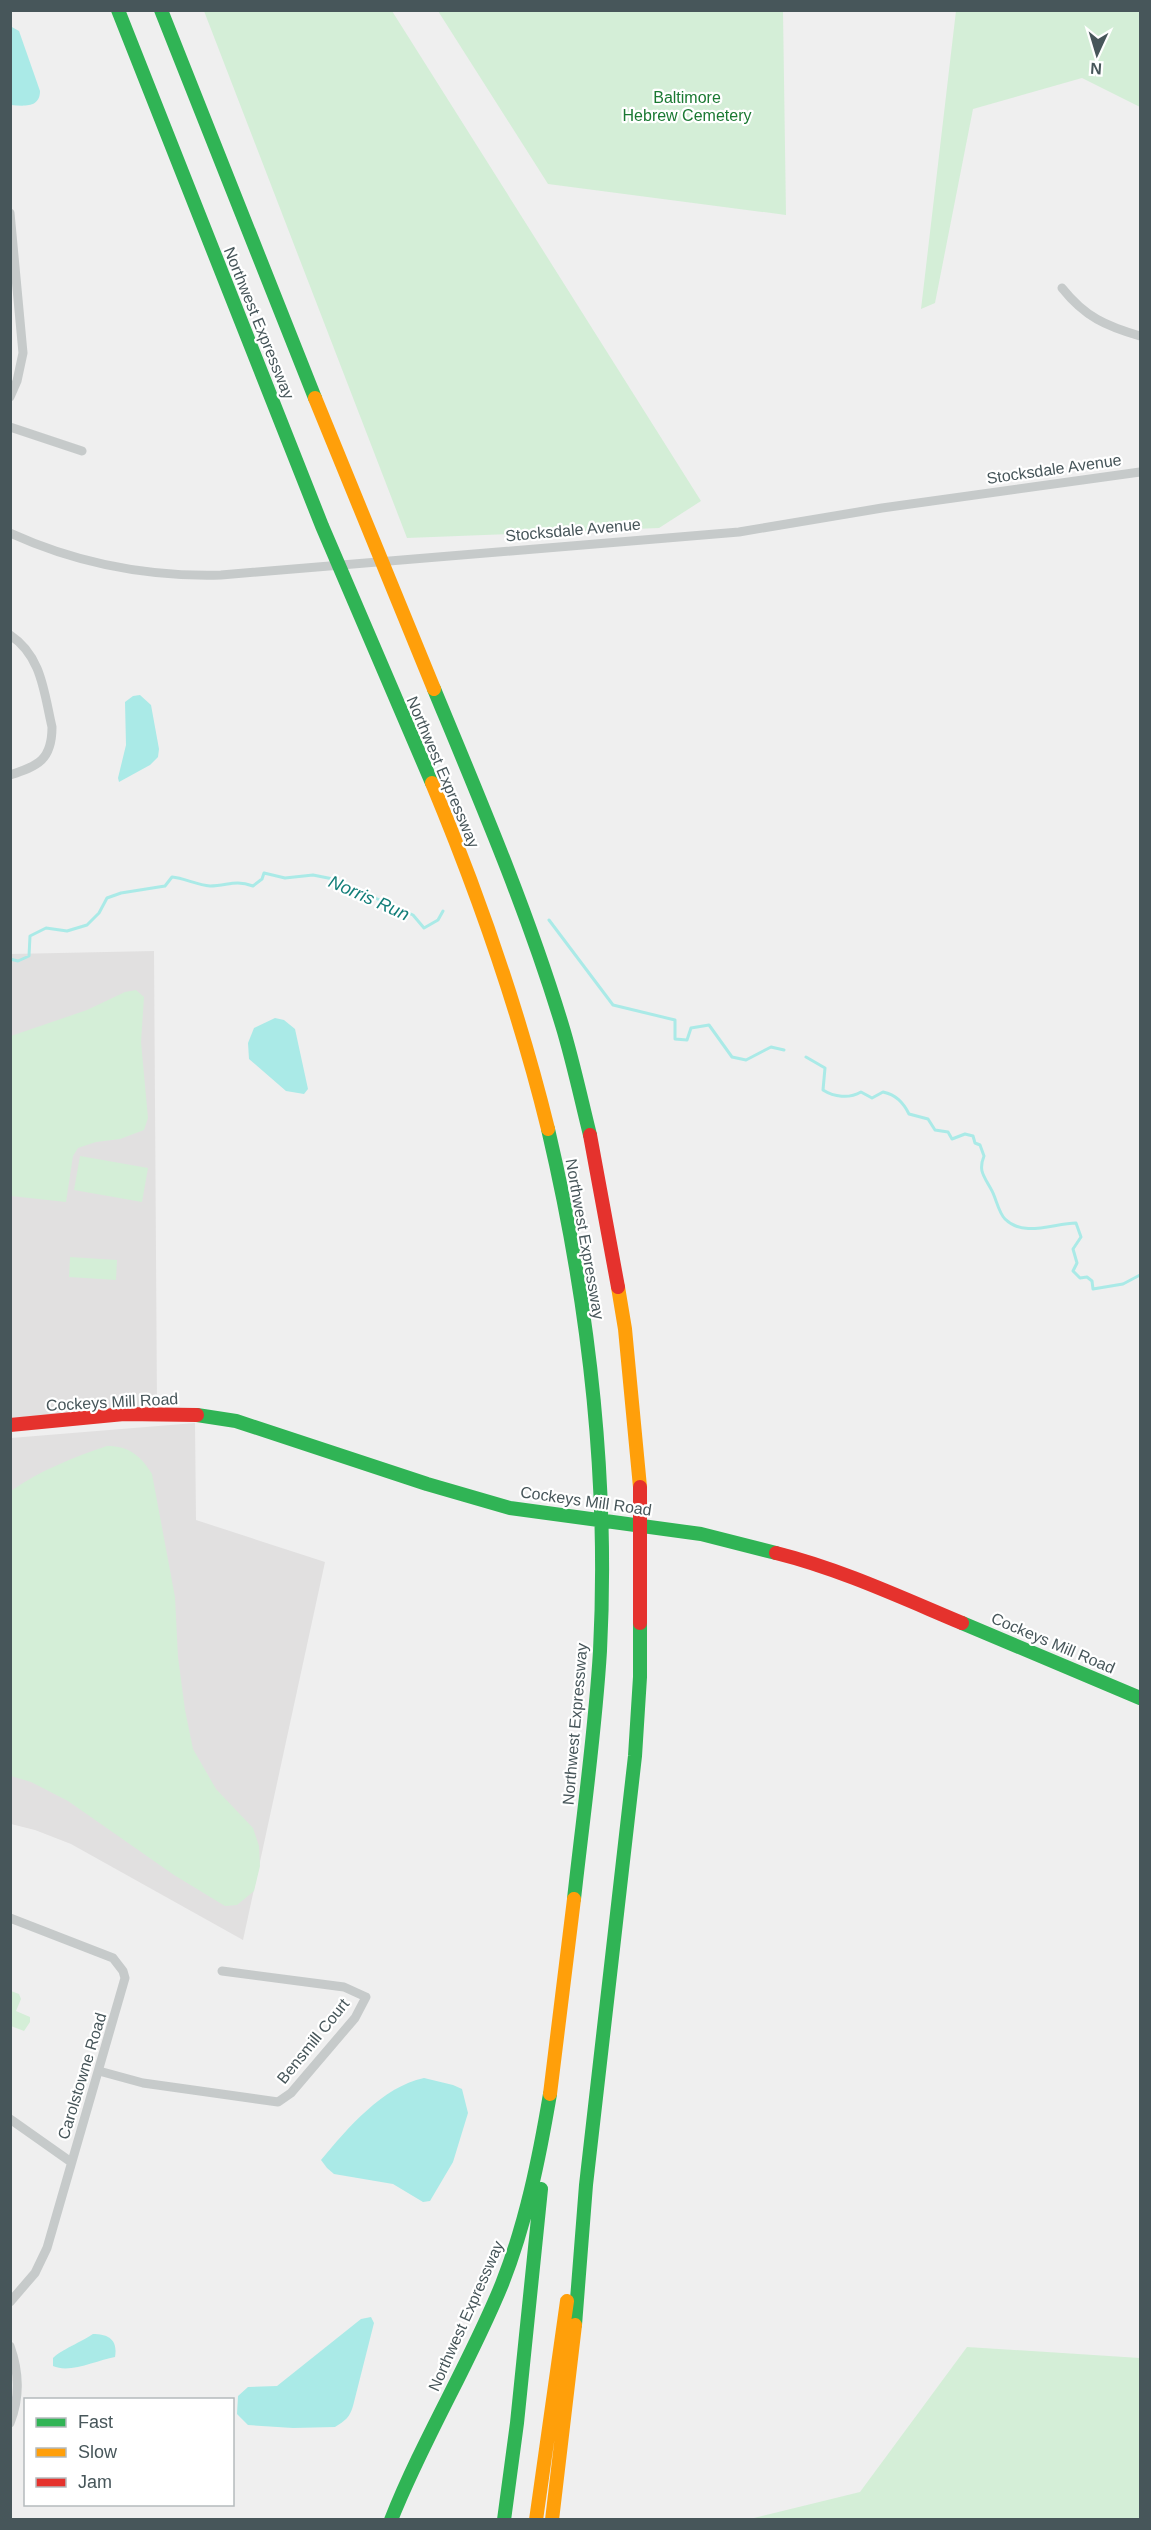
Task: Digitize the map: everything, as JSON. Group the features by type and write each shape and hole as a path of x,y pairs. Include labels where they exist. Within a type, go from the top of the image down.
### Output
{"main road":[{"name":"Northwest Expressway","path":"118,10 318,516 427,771 496,951 544,1112 579,1286 598,1442 601,1615 591,1756 555,2072 528,2208 515,2250 476,2340 422,2449 391,2520"},
{"name":"Northwest Expressway","path":"161,10 353,493 503,854 534,939 559,1016 594,1153 626,1329 640,1490 642,1562 640,1677 635,1756 586,2185 579,2293 552,2520"},
{"name":"Cockeys Mill Road","path":"10,1425 176,1414 227,1419 427,1484 510,1508 701,1534 809,1561 851,1576 1140,1698"},
{"path":"504,2520 517,2423 555,2072"},
{"path":"536,2520 568,2292 586,2185"}],"street":[{"path":"10,213 23,352 17,381 10,397"},
{"path":"1062,288 1077,306 1094,319 1140,336"},
{"path":"10,427 82,451"},
{"name":"Stocksdale Avenue","path":"10,532 64,555 141,572 221,575 739,532 882,508 1140,472"},
{"path":"10,635 19,640 34,659 52,727 52,739 45,757 30,769 10,775"},
{"name":"Carolstowne Road","path":"10,1918 113,1958 123,1971 124,1986 43,2260 10,2302"},
{"name":"Bensmill Court","path":"99,2071 143,2083 278,2102 291,2093 348,2026 366,1997 344,1987 222,1971"},
{"path":"10,2119 71,2162"},
{"path":"10,2287 19,2293"},
{"path":"10,2346 21,2404 10,2423"}],"shaded area":[{"path":"154,951 157,1406 11,1418 11,954"},
{"path":"195,1423 196,1520 325,1562 243,1940 71,1844 35,1830 11,1824 11,1438"}],"green space":[{"path":"204,11 392,11 701,501 659,528 407,538"},
{"name":"Baltimore Hebrew Cemetery","path":"438,11 783,11 786,215 548,184"},
{"path":"956,11 1140,11 1140,107 1082,78 973,109 935,303 921,309"},
{"path":"136,990 144,997 141,1042 148,1118 144,1130 120,1139 96,1142 78,1148 73,1156 66,1202 11,1196 11,1036 87,1010 125,992"},
{"path":"80,1156 148,1168 142,1202 74,1190"},
{"path":"70,1257 117,1260 116,1280 69,1277"},
{"path":"107,1446 115,1446 134,1453 152,1474 175,1597 178,1657 193,1749 216,1789 253,1828 259,1846 260,1866 254,1891 237,1905 225,1906 174,1875 68,1801 31,1782 11,1776 11,1491 57,1465"},
{"path":"11,1991 19,1994 21,1999 16,2011 30,2017 30,2022 24,2031 11,2026"},
{"path":"967,2347 1140,2358 1140,2519 750,2519 860,2492"}],"water":[{"path":"10,26 19,31 40,91 37,100 30,105 11,105"},
{"path":"140,695 151,705 159,749 158,757 150,765 119,782 126,745 125,702 133,696"},
{"path":"275,1018 284,1020 295,1029 308,1089 304,1094 286,1091 249,1059 248,1043 254,1028"},
{"path":"424,2078 462,2089 468,2113 453,2162 430,2201 423,2202 393,2184 334,2174 327,2168 321,2160 354,2122 394,2090"},
{"path":"371,2317 374,2323 353,2406 349,2416 342,2423 335,2427 293,2428 248,2425 237,2414 238,2396 248,2387 277,2386 361,2319"},
{"path":"93,2334 104,2335 114,2342 115,2357 75,2367 53,2366 53,2358 56,2355"}],"waterway":[{"name":"Norris Run","path":"10,959 18,961 29,956 30,936 46,928 67,931 87,925 99,913 107,898 121,893 165,886 172,877 210,886 236,883 253,886 262,879 264,873 285,878 313,875 333,879 413,915 424,928 438,920 443,911"},
{"path":"549,920 613,1005 675,1020 675,1039 687,1040 691,1028 709,1025 732,1057 746,1060 771,1047 784,1050"},
{"path":"806,1057 825,1068 823,1090 827,1092 837,1096 861,1092 872,1098 883,1092 888,1093 899,1100 909,1114 928,1119 935,1130 948,1132 952,1139 965,1134 973,1136 984,1156 983,1173 1005,1219 1013,1225 1030,1229 1076,1223 1081,1237 1073,1249 1077,1263 1073,1271 1080,1278 1087,1277 1092,1281 1093,1289 1123,1284 1140,1275"}],"traffic: fast":[{"path":"118,10 322,526 432,783"},
{"path":"161,10 315,398"},
{"path":"434,689 534,940 566,1039 590,1135"},
{"path":"548,1129 562,1193 584,1323 598,1454 601,1520 602,1586 598,1682 574,1899"},
{"path":"197,1415 236,1421 427,1484 510,1508 701,1534 776,1553"},
{"path":"575,2325 586,2185 635,1756 640,1677 640,1623"},
{"path":"962,1623 1140,1698"},
{"path":"391,2520 417,2460 489,2314 511,2261 531,2190 550,2094"},
{"path":"504,2520 517,2423 541,2189"}],"traffic: slow":[{"path":"315,398 434,689"},
{"path":"432,783 497,954 548,1129"},
{"path":"618,1287 625,1329 640,1487"},
{"path":"550,2094 574,1899"},
{"path":"536,2520 567,2301"},
{"path":"552,2520 575,2325"}],"traffic: jam":[{"path":"590,1135 618,1287"},
{"path":"10,1425 124,1414 197,1415"},
{"path":"640,1487 640,1623"},
{"path":"776,1553 847,1575 962,1623"}]}
